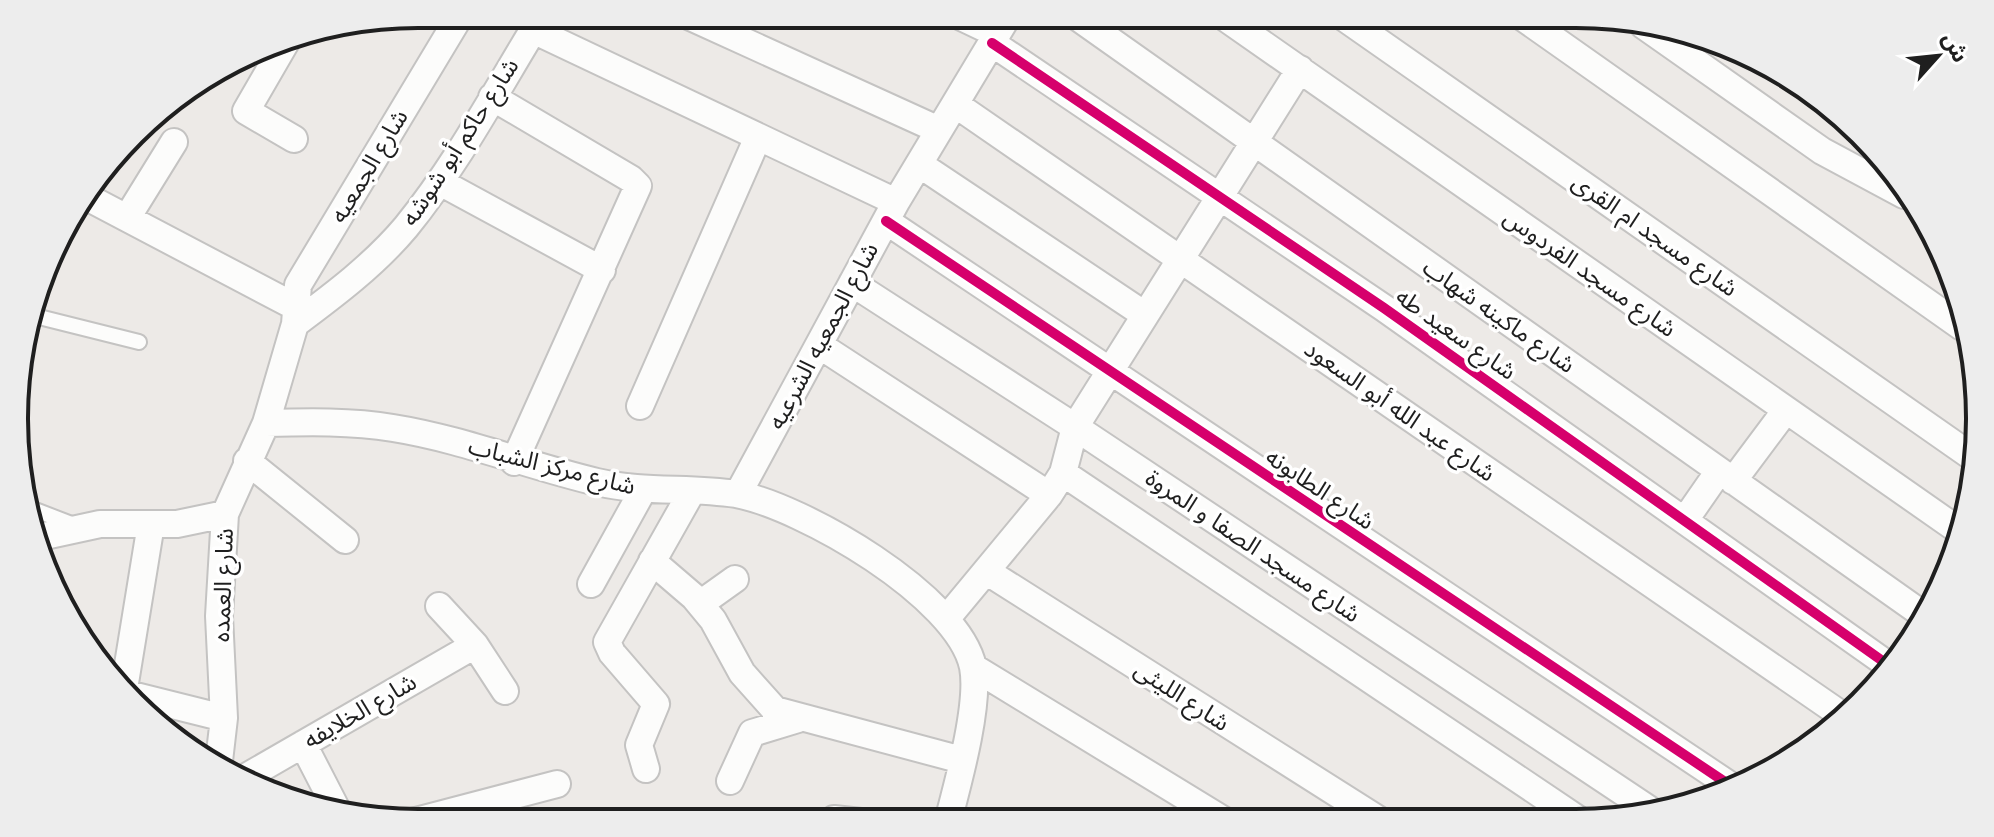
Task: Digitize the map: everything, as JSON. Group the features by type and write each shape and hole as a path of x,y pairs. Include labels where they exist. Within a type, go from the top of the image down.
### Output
{"street":[{"name":"شارع الجمعيه","path":"294,315 298,285 453,28"},
{"name":"شارع حاكم أبو شوشه","path":"294,315 372,263 405,228 440,182 534,28"},
{"name":"شارع الطابونه","path":"549,28 758,137 891,212 1109,373 1722,780"},
{"path":"715,28 939,130"},
{"name":"شارع ماكينه شهاب","path":"1093,28 1916,610"},
{"name":"شارع مسجد الفردوس","path":"1240,28 1951,525"},
{"name":"شارع مسجد ام القرى","path":"1359,28 1964,451"},
{"path":"1538,28 1954,321"},
{"name":"شارع الجمعيه الشرعيه","path":"738,494 891,212 999,30"},
{"name":"شارع سعيد طه","path":"999,30 1220,197 1882,660"},
{"path":"1661,38 1822,151 1889,187"},
{"path":"279,54 246,111 294,139"},
{"path":"956,809 971,718 973,667 947,618 1056,484 1075,427 1300,69"},
{"path":"492,97 638,186 514,462"},
{"name":"شارع عبد الله أبو السعود","path":"955,104 1835,710"},
{"path":"640,406 758,137"},
{"path":"127,218 174,142"},
{"path":"919,164 1145,315"},
{"path":"440,182 602,270"},
{"path":"95,201 294,315"},
{"name":"شارع مسجد الصفا و المروة","path":"852,283 1075,427 1640,803"},
{"name":"شارع العمده","path":"220,755 224,718 219,616 225,514 266,423 294,315"},
{"path":"819,345 1056,484 1562,809"},
{"path":"1685,520 1786,410"},
{"name":"شارع مركز الشباب","path":"266,423 329,422 392,428 454,441 514,462 643,490 738,494 798,515 852,544 902,579 947,618"},
{"path":"247,461 345,540"},
{"path":"591,584 643,490"},
{"path":"646,769 639,745 656,704 612,653 607,642 691,493"},
{"path":"46,536 100,524 177,524 225,514"},
{"path":"126,677 151,524"},
{"path":"652,561 700,604 729,646 742,673 775,710 798,719 962,760"},
{"name":"شارع الليثى","path":"986,571 1362,809"},
{"path":"700,604 735,579"},
{"path":"439,606 475,645 505,691"},
{"name":"شارع الخلايفه","path":"254,772 475,645"},
{"path":"973,667 1205,809"},
{"path":"146,698 224,718"},
{"path":"730,781 752,733 798,719"},
{"path":"303,744 331,799"},
{"path":"462,809 557,784"}],"lane":[{"path":"41,317 139,342"},
{"path":"39,512 79,528"}],"cycle path":[{"path":"992,43 1384,308 1882,660"},
{"path":"886,221 1722,780"}]}
